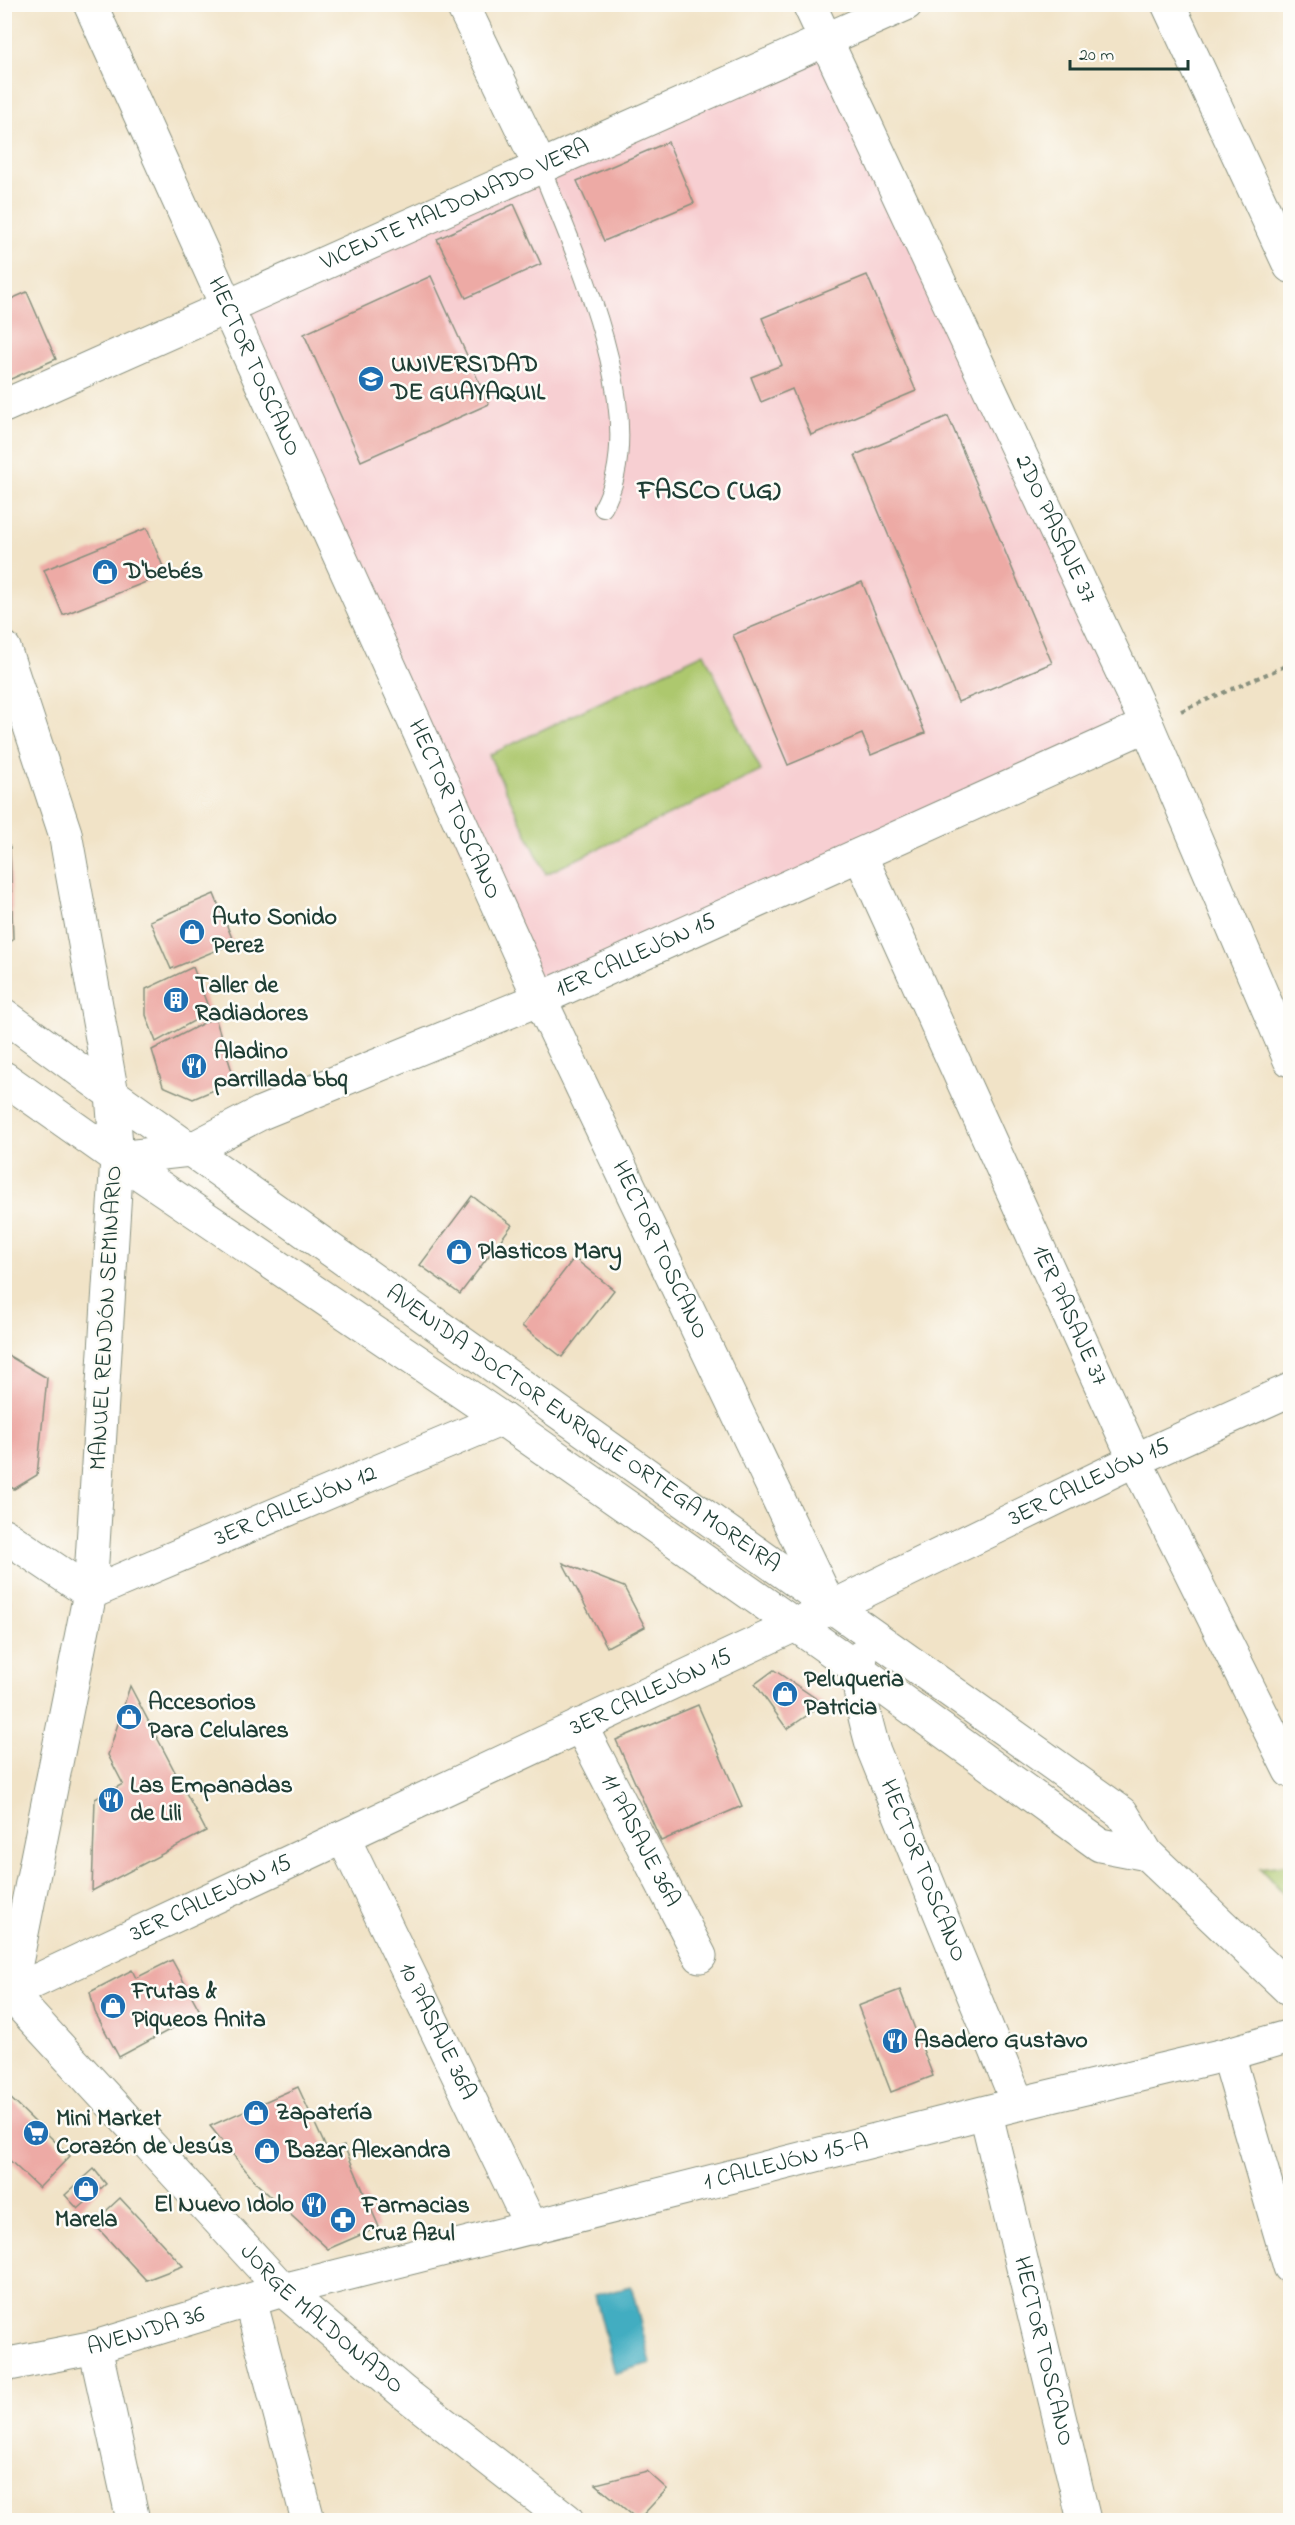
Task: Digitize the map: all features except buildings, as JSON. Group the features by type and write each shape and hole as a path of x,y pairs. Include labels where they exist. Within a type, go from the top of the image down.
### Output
{"street":[{"name":"HECTOR TOSCANO","path":"90,4 540,999 830,1607"},
{"path":"462,4 541,168"},
{"name":"2DO PASAJE 37","path":"809,4 1147,725 1290,1060"},
{"name":"VICENTE MALDONADO VERA","path":"4,406 906,4"},
{"path":"1168,4 1290,266"},
{"name":"MANUEL RENDÓN SEMINARIO","path":"4,648 65,833 112,1094 117,1158 90,1593 7,1990"},
{"name":"1ER CALLEJÓN 15","path":"117,1158 190,1150 261,1113 540,999 1147,725"},
{"name":"1ER PASAJE 37","path":"860,855 1135,1460 1290,1771"},
{"name":"AVENIDA DOCTOR ENRIQUE ORTEGA MOREIRA","path":"4,1015 830,1607 1122,1813 1147,1854 1290,1989"},
{"name":"AVENIDA DOCTOR ENRIQUE ORTEGA MOREIRA","path":"4,1078 117,1158 502,1419 795,1624 1100,1845 1147,1854"},
{"name":"3ER CALLEJÓN 15","path":"7,1990 343,1837 795,1624 1135,1460 1290,1390"},
{"name":"3ER CALLEJÓN 12","path":"90,1593 502,1419"},
{"path":"4,1535 90,1593"},
{"name":"HECTOR TOSCANO","path":"866,1632 858,1669 865,1719 874,1751 1018,2104"},
{"name":"11 PASAJE 36A","path":"580,1725 700,1956"},
{"name":"10 PASAJE 36A","path":"343,1837 532,2228"},
{"name":"JORGE MALDONADO","path":"7,1990 283,2290 403,2392 567,2520"},
{"name":"1 CALLEJÓN 15-A","path":"283,2290 986,2114 1018,2104 1228,2054 1290,2036"},
{"path":"1228,2054 1290,2267"},
{"name":"HECTOR TOSCANO","path":"986,2114 1084,2520"},
{"name":"AVENIDA 36","path":"4,2365 95,2347 283,2290"},
{"path":"250,2300 308,2520"},
{"path":"95,2347 133,2520"}],"lane":[{"path":"541,168 571,244 606,348 617,391 620,449 612,491 603,508"}],"path":[{"path":"1147,725 1290,664"}],"shaded area":[{"path":"825,43 1135,730 524,995 225,311"}],"green space":[{"path":"704,653 761,771 546,874 489,755"},
{"path":"1290,1864 1290,1901 1260,1868"}],"water":[{"path":"631,2286 651,2363 615,2373 595,2295"}],"place":[{"name":"UNIVERSIDAD DE GUAYAQUIL","path":"371,379"},
{"name":"D'bebés","path":"105,572"},
{"name":"Auto Sonido Perez","path":"192,932"},
{"name":"Taller de Radiadores","path":"176,1000"},
{"name":"Aladino parrillada bbq","path":"194,1066"},
{"name":"Plasticos Mary","path":"459,1252"},
{"name":"Peluqueria Patricia","path":"785,1694"},
{"name":"Accesorios Para Celulares","path":"129,1717"},
{"name":"Las Empanadas de Lili","path":"111,1800"},
{"name":"Frutas & Piqueos Anita","path":"113,2006"},
{"name":"Asadero Gustavo","path":"895,2041"},
{"name":"Zapatería","path":"256,2113"},
{"name":"Mini Market Corazón de Jesús","path":"36,2133"},
{"name":"Bazar Alexandra","path":"267,2151"},
{"name":"Marela","path":"86,2189"},
{"name":"El Nuevo Idolo","path":"314,2205"},
{"name":"Farmacias Cruz Azul","path":"343,2220"}],"district":[{"name":"FASCO (UG)","path":"709,491"}]}
